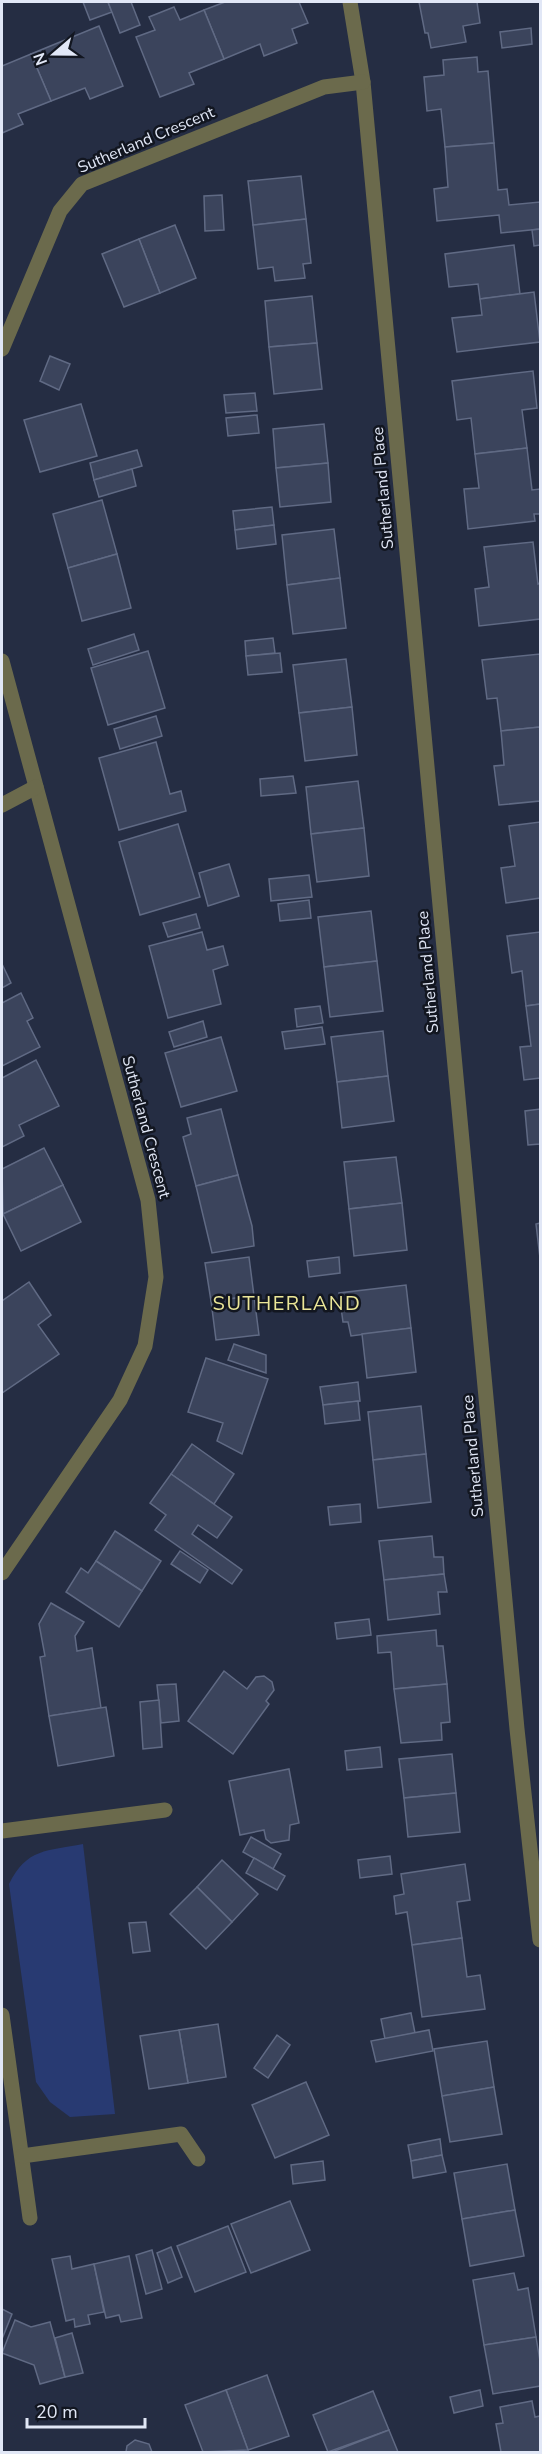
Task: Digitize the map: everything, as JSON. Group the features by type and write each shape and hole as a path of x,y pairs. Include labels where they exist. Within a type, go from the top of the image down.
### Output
{"street":[{"name":"Sutherland Place","path":"350,2 363,82 516,1718 540,1940"},
{"name":"Sutherland Crescent","path":"2,349 60,211 82,184 324,87 363,82"},
{"name":"Sutherland Crescent","path":"2,661 148,1200 156,1276 145,1346 120,1400 2,1573"},
{"path":"2,805 36,787"},
{"path":"2,1831 165,1810"},
{"path":"2,2015 30,2218"},
{"path":"22,2156 181,2134 198,2159"}],"shaded area":[{"path":"83,1844 115,2114 70,2117 50,2102 36,2082 9,1884 16,1872 31,1857 49,1850"}],"building":[{"path":"83,2 108,2 112,12 90,20"},
{"path":"108,2 131,2 140,25 120,33"},
{"path":"225,2 299,2 308,23 292,29 297,43 264,56 260,44 224,59 204,10"},
{"path":"419,2 477,2 480,23 463,26 466,42 431,48 428,33 425,33"},
{"path":"174,7 180,20 204,10 224,59 189,73 194,84 160,97 136,37 155,30 149,17"},
{"path":"99,26 123,86 90,99 85,88 51,101 31,54"},
{"path":"531,28 532,44 502,48 500,32"},
{"path":"31,54 51,101 18,114 23,124 2,133 2,66"},
{"path":"477,57 478,72 488,71 494,143 445,147 441,109 427,111 424,77 444,75 443,60"},
{"path":"494,143 498,190 507,189 509,205 540,202 540,229 501,233 499,215 437,221 434,189 448,187 445,147"},
{"path":"301,176 306,219 253,225 248,181"},
{"path":"222,195 224,230 205,231 204,196"},
{"path":"306,219 311,263 303,264 305,278 275,281 273,267 258,269 253,225"},
{"path":"175,225 196,278 160,293 139,239"},
{"path":"540,229 540,245 534,246 532,230"},
{"path":"139,239 160,293 124,307 102,254"},
{"path":"514,245 520,294 480,299 478,284 449,287 445,254"},
{"path":"534,292 540,342 457,352 452,318 482,315 480,299"},
{"path":"312,296 317,343 269,347 265,301"},
{"path":"317,343 322,389 274,394 269,347"},
{"path":"50,356 70,364 59,390 40,381"},
{"path":"533,371 537,408 522,410 527,448 475,454 471,418 457,420 452,381"},
{"path":"255,393 257,411 226,413 224,395"},
{"path":"81,404 97,456 40,472 24,420"},
{"path":"257,415 259,433 228,436 226,418"},
{"path":"324,424 328,463 276,468 273,429"},
{"path":"527,448 532,490 540,489 540,514 534,514 535,521 468,529 464,489 479,488 475,454"},
{"path":"137,450 142,466 94,480 90,463"},
{"path":"328,463 331,502 280,507 276,468"},
{"path":"132,469 136,486 99,497 94,480"},
{"path":"102,500 117,554 68,568 53,514"},
{"path":"272,507 274,525 235,530 233,511"},
{"path":"274,525 276,544 237,549 235,530"},
{"path":"334,529 340,578 287,585 282,535"},
{"path":"533,542 538,584 540,583 540,619 479,626 475,589 489,587 484,547"},
{"path":"117,554 131,608 82,621 68,568"},
{"path":"340,578 346,628 293,634 287,585"},
{"path":"134,634 139,650 93,665 88,649"},
{"path":"273,638 275,653 246,656 245,641"},
{"path":"148,651 165,708 108,725 91,668"},
{"path":"280,653 282,672 248,675 246,656"},
{"path":"540,654 540,727 501,731 497,698 487,699 482,660"},
{"path":"346,659 352,707 299,713 293,665"},
{"path":"352,707 357,755 305,761 299,713"},
{"path":"156,716 162,736 120,749 114,729"},
{"path":"540,727 540,801 499,805 494,766 504,765 501,731"},
{"path":"156,742 170,794 181,791 186,811 119,830 99,758"},
{"path":"293,776 296,793 261,796 260,779"},
{"path":"358,781 364,828 311,834 306,787"},
{"path":"540,822 540,898 506,903 501,868 515,866 509,826"},
{"path":"178,824 200,897 140,915 119,842"},
{"path":"364,828 369,876 317,882 311,834"},
{"path":"229,864 239,896 208,906 199,873"},
{"path":"309,875 312,897 271,901 269,879"},
{"path":"309,900 311,918 280,921 278,904"},
{"path":"371,911 377,961 324,967 318,917"},
{"path":"196,914 200,928 168,937 163,923"},
{"path":"202,932 207,950 223,946 228,965 213,970 221,1004 168,1018 149,946"},
{"path":"540,932 540,1004 526,1006 522,971 512,973 507,936"},
{"path":"377,961 383,1011 330,1017 324,967"},
{"path":"2,964 11,983 2,988"},
{"path":"21,993 33,1018 27,1021 40,1047 2,1066 2,1003"},
{"path":"540,1004 540,1078 524,1080 520,1047 531,1046 526,1006"},
{"path":"320,1006 323,1023 297,1027 295,1009"},
{"path":"203,1021 207,1037 174,1047 169,1032"},
{"path":"322,1027 325,1044 285,1049 282,1032"},
{"path":"383,1031 388,1076 337,1082 331,1037"},
{"path":"221,1037 237,1091 181,1107 165,1053"},
{"path":"36,1060 59,1106 19,1125 24,1136 2,1147 2,1078"},
{"path":"388,1076 394,1121 342,1128 337,1082"},
{"path":"221,1109 238,1175 196,1186 183,1137 191,1134 187,1118"},
{"path":"540,1109 540,1144 528,1145 525,1111"},
{"path":"44,1148 63,1185 3,1214 2,1169"},
{"path":"396,1157 402,1203 349,1209 344,1162"},
{"path":"238,1175 252,1226 254,1246 212,1253 196,1186"},
{"path":"63,1185 81,1222 21,1251 3,1214"},
{"path":"402,1203 407,1250 354,1256 349,1209"},
{"path":"540,1223 540,1258 536,1224"},
{"path":"249,1257 254,1296 211,1301 205,1263"},
{"path":"339,1257 340,1273 309,1277 307,1261"},
{"path":"29,1282 51,1315 38,1325 59,1354 2,1393 2,1301"},
{"path":"406,1285 411,1328 351,1336 348,1322 343,1322 339,1293"},
{"path":"254,1296 259,1335 216,1340 211,1301"},
{"path":"411,1328 416,1372 367,1378 362,1334"},
{"path":"234,1344 266,1355 266,1373 228,1360"},
{"path":"206,1358 268,1379 242,1454 217,1441 223,1423 188,1412"},
{"path":"358,1382 360,1401 323,1405 320,1387"},
{"path":"358,1401 360,1420 325,1424 323,1405"},
{"path":"421,1406 426,1454 373,1460 368,1412"},
{"path":"192,1444 234,1474 214,1504 171,1474"},
{"path":"426,1454 431,1502 378,1508 373,1460"},
{"path":"171,1474 232,1517 217,1538 198,1525 192,1534 242,1570 232,1584 155,1530 166,1515 150,1503"},
{"path":"360,1504 361,1522 330,1525 328,1507"},
{"path":"115,1531 161,1561 142,1591 96,1561"},
{"path":"432,1536 434,1557 443,1557 444,1574 384,1580 379,1541"},
{"path":"180,1551 208,1570 200,1583 171,1564"},
{"path":"96,1561 142,1591 119,1627 66,1592 81,1568 88,1573"},
{"path":"444,1574 447,1592 438,1592 440,1614 388,1620 384,1580"},
{"path":"51,1603 84,1622 75,1636 77,1651 92,1648 101,1708 49,1716 40,1657 45,1656 39,1624"},
{"path":"369,1619 371,1635 337,1639 335,1623"},
{"path":"436,1630 437,1646 443,1646 447,1684 394,1689 391,1652 378,1653 377,1636"},
{"path":"224,1671 247,1689 256,1677 264,1676 272,1682 274,1690 266,1701 269,1704 233,1754 188,1721"},
{"path":"176,1684 179,1721 161,1723 157,1685"},
{"path":"447,1684 450,1722 441,1723 442,1740 401,1743 394,1689"},
{"path":"159,1700 162,1747 143,1749 140,1702"},
{"path":"106,1707 114,1756 58,1766 49,1716"},
{"path":"380,1747 382,1767 347,1770 345,1751"},
{"path":"452,1754 456,1793 404,1798 399,1759"},
{"path":"289,1769 299,1823 290,1825 289,1840 271,1843 266,1839 264,1830 240,1835 229,1781"},
{"path":"456,1793 460,1832 408,1837 404,1798"},
{"path":"251,1837 281,1854 273,1869 243,1852"},
{"path":"390,1856 392,1874 360,1878 358,1860"},
{"path":"254,1858 285,1876 277,1890 246,1873"},
{"path":"222,1860 258,1894 232,1922 197,1887"},
{"path":"465,1864 470,1900 457,1902 462,1938 412,1945 407,1912 396,1914 394,1896 404,1894 401,1874"},
{"path":"197,1887 232,1922 206,1949 170,1914"},
{"path":"146,1922 150,1951 133,1953 129,1923"},
{"path":"462,1938 467,1977 480,1975 485,2009 422,2017 412,1945"},
{"path":"411,2013 415,2033 385,2039 381,2019"},
{"path":"218,2024 226,2077 188,2083 179,2030"},
{"path":"179,2030 188,2083 149,2089 140,2036"},
{"path":"429,2030 433,2051 376,2062 371,2041"},
{"path":"277,2035 290,2045 268,2078 254,2068"},
{"path":"487,2041 494,2087 442,2096 434,2049"},
{"path":"306,2082 329,2135 275,2158 252,2105"},
{"path":"494,2087 502,2134 450,2142 442,2096"},
{"path":"440,2139 442,2155 411,2161 408,2145"},
{"path":"442,2155 446,2172 413,2178 411,2161"},
{"path":"323,2161 325,2180 293,2184 291,2165"},
{"path":"507,2164 515,2210 462,2219 454,2173"},
{"path":"290,2201 310,2250 251,2273 231,2224"},
{"path":"515,2210 524,2256 470,2266 462,2219"},
{"path":"228,2226 246,2272 195,2292 177,2246"},
{"path":"171,2247 182,2277 168,2283 157,2253"},
{"path":"152,2250 162,2289 146,2294 136,2255"},
{"path":"70,2256 72,2269 94,2264 104,2312 88,2315 90,2324 75,2327 74,2319 66,2321 52,2259"},
{"path":"129,2256 142,2318 121,2322 119,2315 106,2318 94,2264"},
{"path":"514,2273 518,2290 528,2288 536,2337 484,2345 473,2280"},
{"path":"2,2309 12,2314 2,2339"},
{"path":"15,2320 31,2327 50,2322 65,2377 40,2384 34,2365 2,2353"},
{"path":"72,2333 83,2373 65,2377 55,2338"},
{"path":"536,2337 540,2361 540,2386 493,2394 484,2345"},
{"path":"267,2375 289,2436 248,2450 226,2390"},
{"path":"226,2390 248,2450 203,2452 185,2405"},
{"path":"480,2390 483,2406 454,2413 450,2397"},
{"path":"373,2391 389,2430 328,2452 313,2415"},
{"path":"532,2401 535,2417 540,2416 540,2452 501,2452 496,2424 503,2423 500,2407"},
{"path":"389,2430 398,2452 332,2452"},
{"path":"135,2440 149,2444 152,2452 126,2452 127,2446"}],"district":[{"name":"SUTHERLAND","path":"287,1303"}]}
